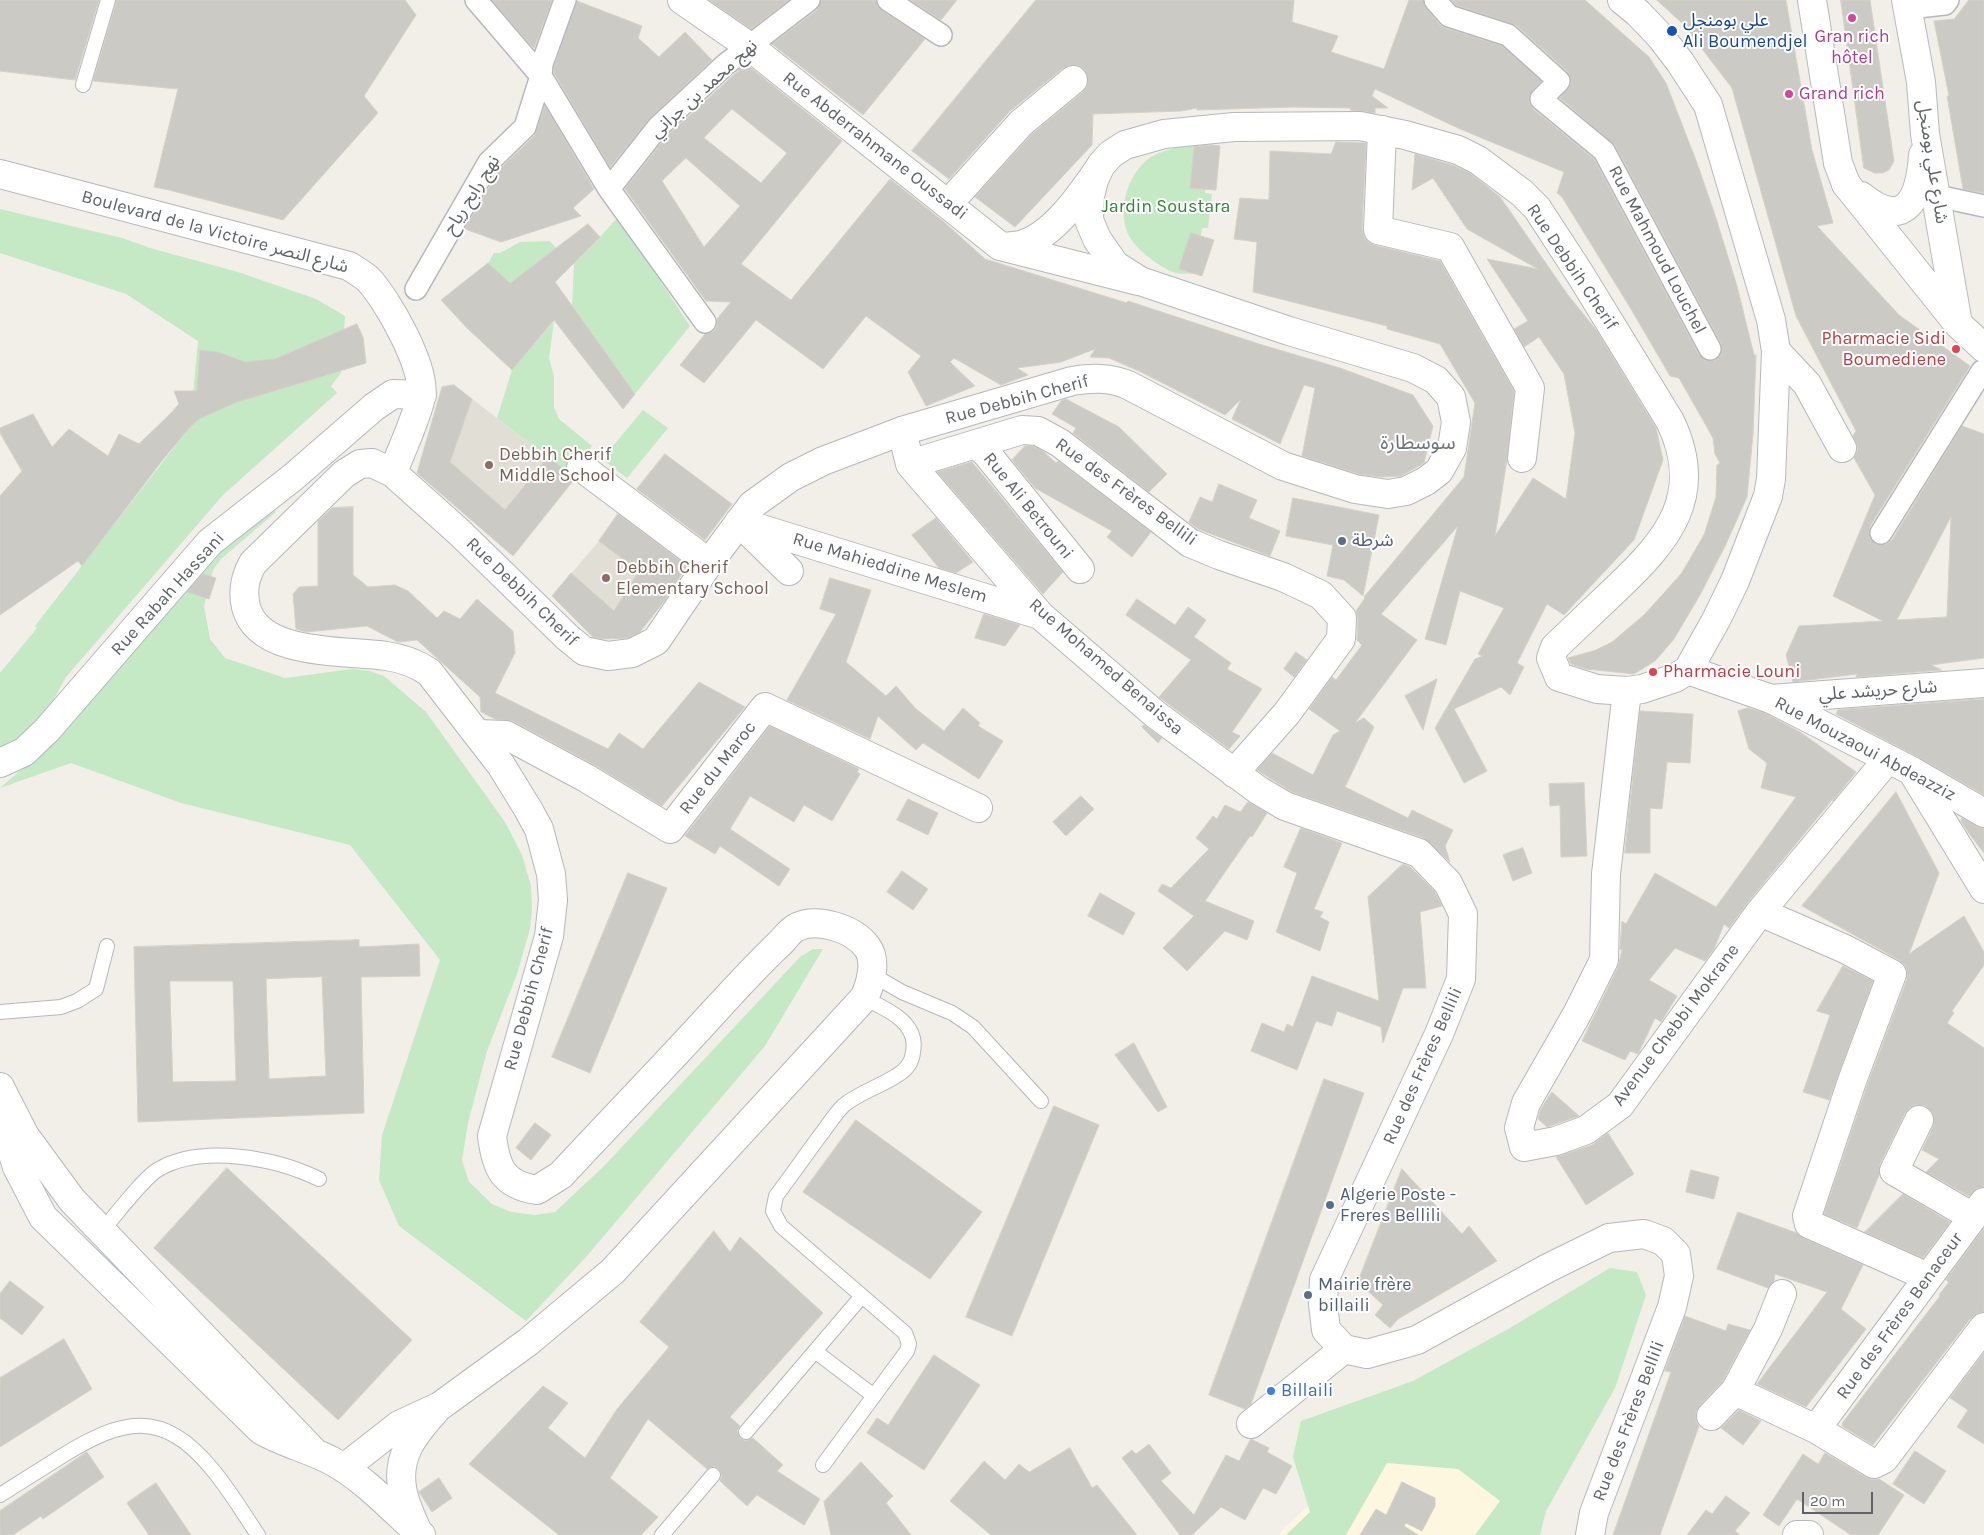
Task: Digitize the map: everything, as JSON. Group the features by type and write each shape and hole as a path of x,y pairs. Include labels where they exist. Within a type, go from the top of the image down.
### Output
{"street":[{"path":"476,0 541,76 609,188 706,322"},
{"name":"نهج رابح رياح","path":"416,289 489,162 525,127 541,76 542,64 566,0"},
{"name":"Rue Abderrahmane Oussadi","path":"682,0 750,47 1002,246"},
{"name":"نهج محمد بن جراني","path":"609,188 658,127 726,64 809,0"},
{"path":"888,0 941,35"},
{"name":"Rue Mahmoud Louchel","path":"1435,0 1449,16 1508,35 1559,81 1541,99 1604,151 1710,349"},
{"path":"1622,0 1638,13 1660,36 1680,62 1708,105 1771,320 1776,351 1771,479 1768,496 1734,581 1716,620 1688,670"},
{"path":"1812,0 1838,163 1846,184 1958,324 1983,360 1882,533"},
{"path":"1907,4 1945,4 1948,0"},
{"name":"شارع علي بومنجل","path":"1907,4 1921,82 1925,134 1958,324"},
{"path":"948,204 1021,123 1073,80"},
{"name":"Rue Debbih Cherif","path":"868,986 868,948 862,940 848,932 824,924 797,927 754,967 684,1044 560,1174 537,1190 521,1187 508,1180 494,1153 492,1136 549,936 553,900 551,874 539,828 501,765 435,677 422,667 388,656 296,647 279,641 254,625 248,615 244,584 253,563 344,474 360,464 372,463 393,473 459,532 567,637 584,650 608,656 632,653 656,641 752,505 791,478 823,461 902,431 1072,381 1102,378 1116,380 1128,385 1283,466 1355,489 1388,494 1406,492 1439,471 1452,448 1456,422 1451,397 1436,380 1413,368 1241,316 1140,281 1115,264 1097,239 1089,220 1090,196 1094,180 1101,166 1111,154 1125,145 1164,134 1234,127 1360,126 1458,150 1478,160 1522,193 1537,208 1585,282 1678,437 1684,461 1684,489 1676,515 1668,532 1647,560 1555,647 1551,658 1559,677 1597,689 1627,692 1675,678 1688,670"},
{"path":"1382,130 1378,230 1450,247 1530,388 1522,458"},
{"path":"1846,184 1881,210 1896,212 1902,209 1913,199 1921,180 1925,134"},
{"path":"1002,246 1022,245 1036,239 1053,225 1078,198 1101,166"},
{"name":"Boulevard de la Victoire شارع النصر","path":"0,174 349,266 367,279 382,299 403,334 420,374 422,395 393,473"},
{"path":"1937,196 1984,206"},
{"path":"1002,246 1140,281"},
{"path":"1776,351 1807,384 1842,448"},
{"name":"Rue Rabah Hassani","path":"0,763 24,752 47,730 210,542 292,478 387,398 393,394 422,395"},
{"name":"Rue des Frères Bellili","path":"910,464 1022,430 1038,431 1048,435 1089,464 1190,543 1283,577 1321,594 1342,618 1341,639 1287,713 1234,773 1285,806 1419,854 1448,883 1463,914 1461,979 1439,1034 1324,1280 1326,1330 1344,1349 1367,1354 1417,1340 1548,1268 1609,1238 1644,1234 1663,1241 1676,1254 1679,1276 1672,1307 1594,1513 1590,1535"},
{"name":"Rue Mohamed Benaissa","path":"902,431 910,464 1040,615 1155,714 1234,773"},
{"name":"Rue Ali Betrouni","path":"976,444 991,459 1080,569"},
{"path":"581,467 709,564"},
{"path":"739,522 789,572"},
{"name":"Rue Mahieddine Meslem","path":"739,522 1040,615"},
{"name":"Rue Mouzaoui Abdeazziz","path":"1688,670 1771,699 1912,770 1984,813"},
{"name":"شارع حريشد علي","path":"1771,699 1984,683"},
{"name":"Avenue Chebbi Mokrane","path":"1627,692 1606,874 1604,960 1577,1014 1526,1103 1519,1128 1524,1147 1556,1140 1586,1130 1620,1105 1760,912"},
{"name":"Rue du Maroc","path":"478,734 506,734 586,778 670,829 765,707 978,808"},
{"path":"1888,758 1760,912 1845,949 1892,974 1849,1090 1807,1220 1809,1224 1928,1277"},
{"path":"1912,770 1984,889"},
{"path":"419,1534 403,1493 401,1470 405,1451 416,1431 440,1406 528,1342 614,1271 868,986"},
{"path":"0,1087 25,1136 72,1200 314,1452"},
{"path":"0,1112 17,1167 43,1217 261,1430 314,1452 344,1468 419,1534"},
{"path":"1919,1120 1894,1171 1979,1209"},
{"name":"Rue des Frères Benaceur","path":"1816,1430 1979,1209"},
{"path":"1711,1416 1735,1391 1768,1330 1782,1294"},
{"path":"1735,1391 1816,1430 1874,1464 1884,1459 1984,1327"},
{"path":"1251,1424 1344,1349"},
{"path":"344,1468 399,1425 440,1406"},
{"path":"1797,1535 1809,1535"}],"lane":[{"path":"83,85 108,0"},
{"path":"0,1012 61,1007 77,1001 96,989 107,946"},
{"path":"868,986 902,992 952,1013 968,1023 983,1036 1041,1101"},
{"path":"823,1465 907,1350 909,1344 905,1333 780,1226 773,1211 776,1196 841,1108 854,1098 897,1076 906,1068 912,1058 914,1040 906,1023 889,1011 868,986"},
{"path":"102,1231 158,1169 193,1158 233,1155 287,1167 319,1180"},
{"path":"746,1432 862,1296"},
{"path":"816,1352 874,1396"},
{"path":"0,1495 85,1442 105,1432 125,1426 142,1425 164,1430 189,1445 212,1469 258,1535"},
{"path":"662,1535 713,1474"}],"shaded area":[{"path":"454,385 575,478 513,556 417,473 442,387"},
{"path":"622,508 690,560 668,597 635,637 595,639 552,596 599,541"},
{"path":"1554,1342 1531,1535 1280,1535 1281,1531 1372,1447"}],"green space":[{"name":"Jardin Soustara","path":"1187,145 1209,146 1205,193 1212,194 1208,228 1202,228 1195,274 1176,273 1153,260 1133,242 1127,232 1124,221 1124,209 1129,185 1142,164 1155,155"},
{"path":"0,209 122,238 150,248 238,272 316,299 345,316 341,373 331,386 337,393 223,495 66,677 39,726 0,752 0,673 37,628 35,626 190,427 198,341 126,294 0,253"},
{"path":"618,217 690,326 635,394 572,307 574,263"},
{"path":"550,241 556,248 510,283 488,263 494,253 500,253 520,242"},
{"path":"554,321 549,358 554,376 554,407 559,419 592,446 570,474 497,418 512,370"},
{"path":"643,410 668,428 627,478 602,459"},
{"path":"269,505 276,512 221,559 213,570 204,606 210,639 225,658 285,678 352,669 370,671 384,676 426,712 505,822 522,855 531,886 532,909 530,929 517,974 487,1051 468,1123 462,1160 469,1182 492,1204 511,1212 535,1215 555,1212 604,1166 800,957 813,949 823,949 765,1046 586,1257 526,1321 399,1226 379,1180 382,1135 440,960 350,845 181,803 71,763 0,788 45,749 169,598"},
{"path":"1610,1268 1637,1272 1646,1295 1615,1388 1546,1511 1540,1535 1475,1535 1500,1501 1458,1469 1387,1463 1346,1535 1286,1535 1310,1512 1293,1457 1301,1421 1413,1381 1510,1328"}],"building":[{"path":"0,0 99,0 75,80 0,71"},
{"path":"117,0 405,0 416,15 364,96 378,113 283,220 154,187 178,89 93,81"},
{"path":"492,0 552,0 534,48 529,43"},
{"path":"709,0 789,0 751,29"},
{"path":"821,0 876,0 877,6 881,10 925,39 863,115 772,44 817,10"},
{"path":"911,0 957,0 941,20"},
{"path":"1036,0 1294,0 1292,22 1338,36 1331,52 1384,69 1409,0 1423,0 1426,8 1440,25 1502,46 1541,81 1529,96 1529,103 1533,109 1594,159 1699,355 1704,360 1716,360 1721,355 1721,343 1615,145 1560,98 1571,84 1568,72 1516,25 1456,5 1452,0 1585,0 1649,57 1666,83 1697,163 1737,286 1754,355 1756,355 1753,434 1747,497 1700,595 1674,639 1655,661 1634,674 1586,669 1571,664 1568,658 1596,650 1612,642 1644,615 1681,574 1704,535 1716,497 1717,465 1720,463 1715,454 1713,438 1679,378 1670,376 1562,197 1557,193 1564,172 1460,129 1375,89 1372,96 1388,108 1375,108 1375,113 1350,110 1351,108 1293,107 1197,110 1197,108 1182,111 1093,114 1092,145 1015,227 975,197 1032,134 1083,92 1087,86 1088,78 1085,70 1079,66 1071,65 1063,68 1009,112 949,179 912,151"},
{"path":"1657,0 1786,0 1812,150 1833,223 1817,226 1899,315 1970,366 1870,526 1869,533 1870,539 1875,544 1887,544 1892,540 1962,426 1984,434 1984,658 1931,665 1942,670 1856,677 1857,674 1793,682 1786,655 1799,626 1883,621 1833,596 1875,495 1854,458 1858,449 1853,436 1856,431 1796,316 1732,88 1683,24","holes":["1951,517 1947,617 1897,620"]},
{"path":"1841,0 1870,0 1894,161 1889,170 1883,173 1874,173 1864,168"},
{"path":"1969,0 1984,0 1984,193 1963,189 1947,96 1949,96 1934,21 1954,19"},
{"path":"577,1 642,26 638,38 659,57 685,32 712,60 650,118 610,167 554,73 554,67"},
{"path":"746,64 842,141 741,264 791,300 890,179 944,222 985,259 1127,303 1128,301 1259,344 1340,368 1413,395 1433,426 1424,463 1401,476 1381,477 1359,474 1302,456 1315,388 1304,385 1280,444 1232,419 1241,399 1225,415 1141,372 1109,358 1090,357 1095,349 1061,362 1017,368 1028,375 1001,385 954,358 950,362 975,386 926,406 908,372 921,356 866,316 823,369 756,320 704,383 680,365 705,334 713,332 717,327 717,319 731,302 706,301 625,189 667,136","holes":["732,109 787,153 761,183 704,138","686,158 740,206 704,247 662,181"]},
{"path":"545,106 594,189 573,208 581,216 501,242 465,229 499,170 534,136"},
{"path":"1336,142 1366,143 1362,229 1364,237 1374,245 1440,261 1514,391 1507,459 1495,536 1533,478 1566,499 1575,433 1564,374 1539,337 1524,347 1514,329 1528,321 1487,259 1538,269 1467,229 1433,178 1412,190 1415,154 1452,165 1470,173 1500,197 1568,295 1597,331 1656,428 1663,460 1634,540 1564,615 1547,604 1517,663 1524,667 1510,695 1501,687 1454,709 1487,771 1464,783 1435,728 1475,659 1483,656 1478,654 1504,608 1460,591 1446,645 1425,639 1458,526 1381,614 1417,640 1355,723 1364,718 1374,727 1345,787 1408,818 1412,810 1453,830 1445,846 1450,862 1424,838 1292,792 1257,770 1272,753 1313,775 1333,735 1340,731 1309,709 1332,677 1336,680 1362,645 1357,640 1358,619 1356,611 1364,597 1464,477 1475,403 1440,344 1387,329 1387,326 1253,292 1257,242 1234,239 1240,198 1269,200 1270,151 1331,154"},
{"path":"1220,146 1216,190 1190,188 1194,147"},
{"path":"588,224 600,237 555,282 635,394 623,409 554,320 512,370 467,328 441,300 488,263 510,283"},
{"path":"1191,233 1214,240 1202,276 1179,269"},
{"path":"357,324 363,337 366,363 234,403 199,419 161,462 82,566 78,561 0,615 0,496 22,471 0,433 0,428 33,414 52,447 69,429 108,456 119,434 139,444 170,414 179,404 174,391 197,391 200,350 217,352 245,362 275,359"},
{"path":"454,385 472,399 450,462 505,510 548,457 566,471 573,481 513,556 417,473 442,387"},
{"path":"1066,399 1119,427 1167,474 1149,492 1073,433 1076,428 1052,414 1061,401"},
{"path":"1025,446 1034,446 1056,463 1058,461 1151,532 1132,557 1107,537 1112,531 1035,488 1012,460"},
{"path":"665,454 732,504 705,540 637,489"},
{"path":"972,462 1063,572 1043,594 937,472"},
{"path":"1219,484 1257,500 1249,518 1280,531 1270,556 1198,529 1189,522 1200,497 1212,502"},
{"name":"شرطة","path":"1293,498 1379,515 1363,596 1344,580 1327,576 1333,545 1286,536"},
{"path":"353,507 353,575 368,587 395,585 408,591 437,618 444,611 460,619 477,599 513,631 515,653 495,693 608,749 619,733 643,749 699,682 745,707 662,806 593,764 513,721 495,719 481,712 480,697 417,640 398,642 367,626 306,632 296,629 293,594 299,587 318,586 318,521 332,508"},
{"path":"618,514 687,566 662,604 640,632 628,638 602,639 593,637 552,596 571,573 614,611 639,571 599,541"},
{"path":"936,518 973,562 956,573 939,568 912,535"},
{"path":"203,574 216,578 209,599 187,592"},
{"path":"830,578 871,590 846,662 886,696 896,686 916,709 944,731 963,708 980,723 978,726 1003,741 979,779 923,743 916,750 878,716 870,739 787,700 836,614 820,609"},
{"path":"1137,599 1175,625 1188,607 1206,620 1194,637 1231,663 1227,669 1262,689 1232,732 1240,736 1229,749 1159,697 1191,660 1126,615"},
{"path":"984,614 1020,625 1005,646 975,638"},
{"path":"1296,652 1307,660 1294,677 1284,669"},
{"path":"1437,679 1423,730 1405,696"},
{"path":"1984,699 1984,795 1920,758 1836,714 1838,710"},
{"path":"1748,708 1765,713 1800,732 1856,772 1748,902 1729,928 1724,924 1714,949 1705,961 1675,948 1649,980 1677,996 1661,1022 1655,1018 1638,1054 1630,1051 1625,1060 1582,1041 1618,967 1622,950 1620,949 1622,921 1626,924 1655,873 1716,907 1796,797 1761,788 1767,763 1749,749 1738,711"},
{"path":"1640,711 1693,714 1690,763 1667,762 1662,809 1650,808 1650,853 1625,853"},
{"path":"1144,725 1162,738 1158,743 1142,727"},
{"path":"770,726 859,769 857,772 860,774 832,821 804,805 794,822 750,796 730,829 790,869 779,886 720,846 715,854 685,836"},
{"path":"1584,783 1587,856 1561,857 1560,805 1550,806 1549,784"},
{"path":"1896,792 1939,873 1909,954 1964,916 1984,952 1984,965 1952,1011 1954,1013 1947,1023 1984,1048 1984,1187 1977,1188 1969,1196 1926,1172 1939,1159 1922,1150 1933,1127 1934,1118 1932,1112 1926,1106 1917,1105 1910,1107 1905,1113 1880,1164 1879,1175 1857,1228 1824,1214 1867,1086 1907,979 1907,972 1905,965 1899,960 1802,906"},
{"path":"1081,796 1094,809 1066,836 1053,822"},
{"path":"908,799 938,813 928,835 897,820"},
{"path":"1248,802 1267,813 1252,837 1250,836 1205,901 1254,921 1247,940 1225,931 1187,971 1163,948 1194,916 1158,891 1162,884 1171,888 1209,849 1196,838 1213,816 1217,819 1225,805 1240,812"},
{"path":"1962,818 1984,829 1984,853 1961,821"},
{"path":"1301,828 1342,843 1314,909 1323,912 1320,917 1329,922 1320,951 1276,932 1297,873 1284,867"},
{"path":"1523,848 1532,873 1513,881 1503,855"},
{"path":"1403,864 1410,867 1435,892 1442,906 1420,912 1426,988 1403,988 1383,1043 1381,1027 1337,1011 1332,1026 1316,1021 1297,1070 1251,1051 1262,1023 1284,1032 1287,1024 1293,1027 1312,976 1379,1001 1368,897"},
{"path":"902,871 928,889 913,910 887,892"},
{"path":"628,873 667,888 590,1073 552,1057"},
{"path":"1100,893 1135,913 1123,935 1088,916"},
{"path":"359,940 359,947 419,944 420,976 361,977 364,1113 138,1122 134,947","holes":["322,977 326,1076 269,1079 266,979","170,981 233,981 236,1081 173,1082"]},
{"path":"1843,966 1873,981 1829,1100 1803,1092 1830,1015 1817,1011"},
{"path":"1134,1043 1167,1107 1158,1112 1115,1055"},
{"path":"1324,1079 1364,1093 1251,1404 1245,1409 1209,1395"},
{"path":"1552,1092 1579,1116 1547,1127 1538,1119 1541,1109"},
{"path":"1054,1106 1099,1125 1012,1336 966,1317"},
{"path":"856,1120 982,1212 930,1279 803,1192"},
{"path":"535,1123 551,1135 531,1160 516,1148"},
{"path":"1608,1133 1634,1174 1586,1205 1556,1157 1592,1145"},
{"path":"227,1168 412,1340 338,1420 154,1248"},
{"path":"1402,1169 1462,1234 1469,1226 1497,1261 1398,1319 1390,1328 1375,1315 1383,1305 1358,1282"},
{"path":"1691,1170 1719,1177 1714,1199 1686,1192"},
{"path":"1903,1194 1950,1222 1923,1258 1865,1232"},
{"path":"1738,1212 1797,1233 1803,1238 1863,1265 1841,1309 1866,1329 1806,1407 1757,1384 1827,1292 1775,1274 1774,1281 1768,1288 1717,1269"},
{"path":"1984,1228 1984,1312 1978,1313 1970,1319 1873,1445 1842,1426 1843,1422 1940,1296 1949,1282 1946,1280"},
{"path":"714,1231 730,1252 740,1237 823,1313 730,1417 740,1426 737,1431 740,1438 745,1441 753,1438 783,1465 777,1471 820,1499 804,1525 757,1495 747,1506 720,1481 722,1476 719,1469 714,1466 707,1469 648,1419 610,1478 658,1517 641,1535 559,1535 469,1464 543,1386 568,1403 548,1428 585,1458 617,1409 669,1347 640,1322"},
{"path":"10,1281 44,1307 22,1335 0,1318 0,1294"},
{"path":"1685,1316 1726,1331 1728,1324 1750,1330 1722,1382 1700,1405 1696,1412 1696,1420 1699,1426 1660,1535 1613,1535 1671,1372 1665,1371"},
{"path":"64,1339 92,1389 0,1447 0,1378"},
{"path":"1984,1353 1984,1444 1957,1427 1968,1410 1950,1398"},
{"path":"934,1355 980,1385 924,1470 867,1433 877,1418 888,1425"},
{"path":"1739,1410 1761,1421 1743,1445 1721,1428"},
{"path":"1251,1439 1269,1448 1267,1452 1292,1466 1276,1494 1263,1488 1245,1520 1221,1507 1192,1535 1180,1535 1122,1458 1132,1450 1136,1454 1149,1444 1171,1473 1161,1481 1194,1515 1226,1455 1239,1461"},
{"path":"1070,1448 1092,1488 1097,1485 1137,1535 991,1535 950,1501 984,1461 1005,1480 1019,1464 1029,1472"},
{"path":"1915,1451 1946,1471 1924,1504 1893,1484"},
{"path":"87,1452 104,1477 43,1519 41,1516 13,1535 0,1535 0,1511"},
{"path":"1825,1453 1866,1477 1873,1480 1879,1479 1904,1495 1878,1535 1851,1535 1797,1499 1779,1526 1763,1515 1803,1454 1818,1464"},
{"path":"861,1462 893,1496 886,1503 911,1535 831,1535 824,1502"},
{"path":"439,1478 452,1498 432,1512 419,1492"},
{"path":"1402,1482 1435,1498 1435,1506 1422,1531 1406,1523 1404,1526 1418,1535 1360,1535 1376,1509 1386,1515"},
{"path":"156,1483 191,1535 149,1535 127,1503"},
{"path":"1726,1496 1750,1513 1735,1531 1740,1535 1687,1535 1706,1510 1712,1514"}],"place":[{"name":"Gran rich hôtel","path":"1852,18"},
{"name":"علي بومنجل Ali Boumendjel","path":"1672,31"},
{"name":"Grand rich","path":"1789,94"},
{"name":"Pharmacie Sidi Boumediene","path":"1956,349"},
{"name":"Debbih Cherif Middle School","path":"489,465"},
{"name":"شرطة","path":"1342,541"},
{"name":"Debbih Cherif Elementary School","path":"606,578"},
{"name":"Pharmacie Louni","path":"1653,672"},
{"name":"Algerie Poste - Freres Bellili","path":"1330,1205"},
{"name":"Mairie frère billaili","path":"1308,1295"},
{"name":"Billaili","path":"1271,1391"}],"district":[{"name":"سوسطارة","path":"1418,443"}]}
